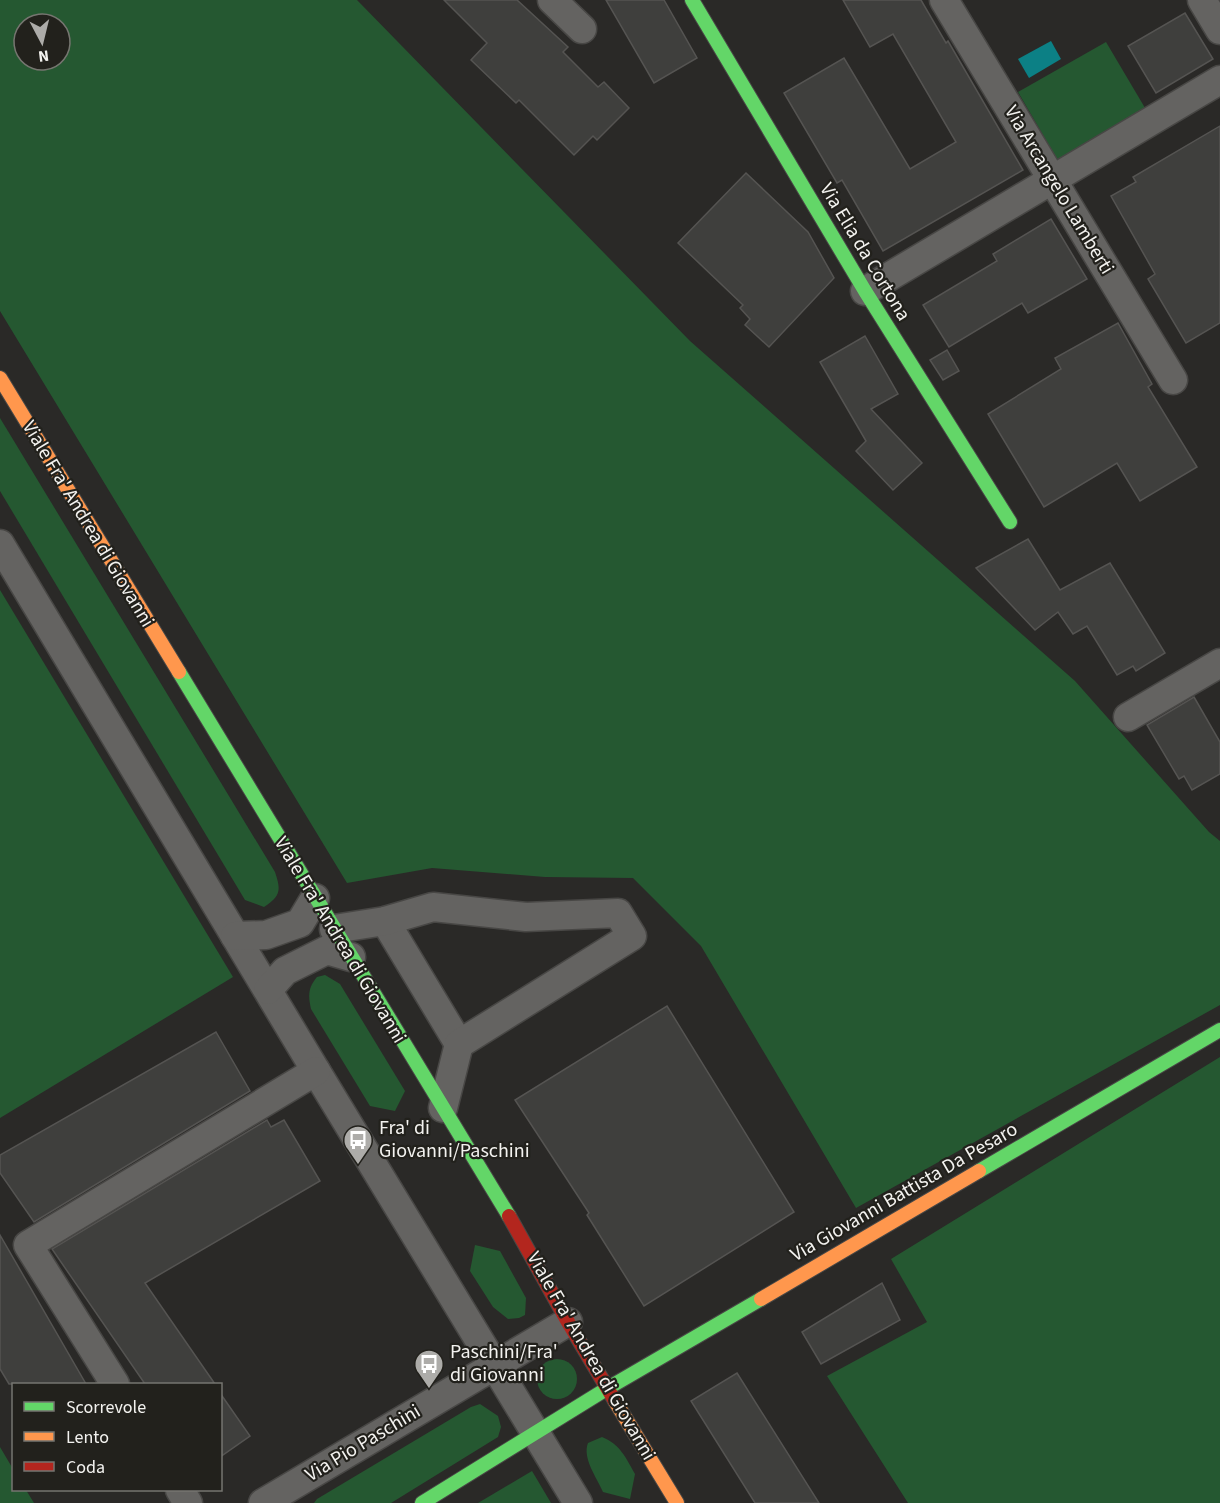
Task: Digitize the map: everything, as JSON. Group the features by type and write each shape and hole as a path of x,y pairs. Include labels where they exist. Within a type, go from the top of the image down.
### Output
{"street":[{"path":"552,0 582,29"},
{"name":"Via Elia da Cortona","path":"692,0 865,291 1010,522"},
{"name":"Via Arcangelo Lamberti","path":"944,0 1173,380"},
{"path":"1202,0 1220,30"},
{"path":"865,291 1220,80"},
{"name":"Viale Fra' Andrea di Giovanni","path":"0,378 530,1251 568,1322 677,1503"},
{"path":"0,544 578,1503"},
{"path":"1128,717 1220,663"},
{"path":"235,936 266,935 300,923 315,898"},
{"path":"333,929 385,921 434,907 526,917 618,914 632,936 459,1044 443,1108"},
{"path":"385,921 459,1044"},
{"path":"268,990 285,971 327,950 351,957"},
{"name":"Via Giovanni Battista Da Pesaro","path":"536,1432 1220,1030"},
{"path":"114,1383 28,1245 316,1071"},
{"name":"Via Pio Paschini","path":"263,1503 568,1322"},
{"path":"422,1503 536,1432"}],"green space":[{"path":"0,0 357,0 690,341 1075,681 1209,832 1220,841 1220,1005 856,1208 701,946 633,878 545,877 432,868 347,883 0,311"},
{"path":"1106,42 1148,113 1060,164 1018,92"},
{"path":"0,418 275,872 279,888 277,896 264,907 245,900 0,491"},
{"path":"0,590 233,977 0,1118"},
{"path":"325,975 340,984 405,1091 395,1111 370,1106 311,1009 310,988 317,977"},
{"path":"1220,1057 1220,1503 908,1503 827,1376 927,1322 891,1259"},
{"path":"475,1245 500,1251 526,1298 525,1315 508,1319 493,1307 470,1271"},
{"path":"557,1359 565,1360 571,1365 576,1371 576,1387 571,1393 565,1398 557,1399 549,1398 543,1393 538,1387 537,1379 538,1371 543,1365 549,1360"},
{"path":"480,1404 498,1416 501,1427 498,1437 391,1503 314,1503 317,1499 471,1407"},
{"path":"602,1437 618,1448 635,1474 630,1499 603,1492 591,1468 587,1455 588,1443"},
{"path":"0,1447 12,1467 12,1491 27,1491 34,1503 0,1503"},
{"path":"532,1471 551,1503 478,1503"}],"water":[{"path":"1051,41 1061,59 1029,78 1018,59"}],"building":[{"path":"444,0 517,0 568,47 563,52 598,87 604,82 629,108 597,140 593,136 574,155 519,100 516,103 471,60 487,43"},
{"path":"606,0 664,0 697,58 654,83"},
{"path":"843,0 921,0 946,43 948,41 1023,170 883,251 842,180 837,183 784,93 844,58 910,169 956,142 893,34 870,47"},
{"path":"1185,13 1213,59 1156,93 1128,46"},
{"path":"1220,126 1220,323 1186,343 1148,279 1155,274 1111,196 1136,182 1133,177"},
{"path":"746,173 808,232 834,278 769,347 745,325 750,319 740,308 743,305 678,243"},
{"path":"1051,219 1087,279 1028,313 1022,303 949,347 923,305 997,261 993,254"},
{"path":"1118,323 1152,384 1148,387 1197,467 1140,501 1117,463 1044,507 988,414 1061,369 1055,358"},
{"path":"865,336 898,394 871,409 922,463 893,490 856,451 866,441 820,362"},
{"path":"947,350 959,371 943,380 930,360"},
{"path":"1028,539 1060,590 1110,563 1165,653 1136,671 1133,666 1117,675 1087,626 1073,634 1058,612 1035,630 976,568"},
{"path":"1194,697 1220,742 1220,774 1192,790 1184,776 1179,779 1147,725"},
{"path":"667,1006 794,1212 644,1306 587,1215 589,1213 515,1100"},
{"path":"216,1032 250,1091 34,1222 0,1173 0,1155"},
{"path":"267,1120 271,1127 284,1120 320,1181 145,1283 214,1383 144,1383 52,1249"},
{"path":"0,1235 85,1383 9,1384 0,1369"},
{"path":"882,1283 900,1320 821,1364 802,1332"},
{"path":"737,1373 819,1503 755,1503 691,1401"},
{"path":"222,1396 250,1436 222,1456"}],"traffic: fast":[{"path":"692,0 865,291 1010,522"},
{"path":"179,672 509,1216"},
{"path":"979,1171 1220,1030"},
{"path":"422,1503 608,1388 761,1299"}],"traffic: slow":[{"path":"0,378 179,672"},
{"path":"761,1299 979,1171"},
{"path":"615,1401 677,1503"}],"traffic: jam":[{"path":"509,1216 615,1401"}],"place":[{"name":"Fra' di Giovanni/Paschini","path":"358,1166"},
{"name":"Paschini/Fra' di Giovanni","path":"429,1390"}]}
